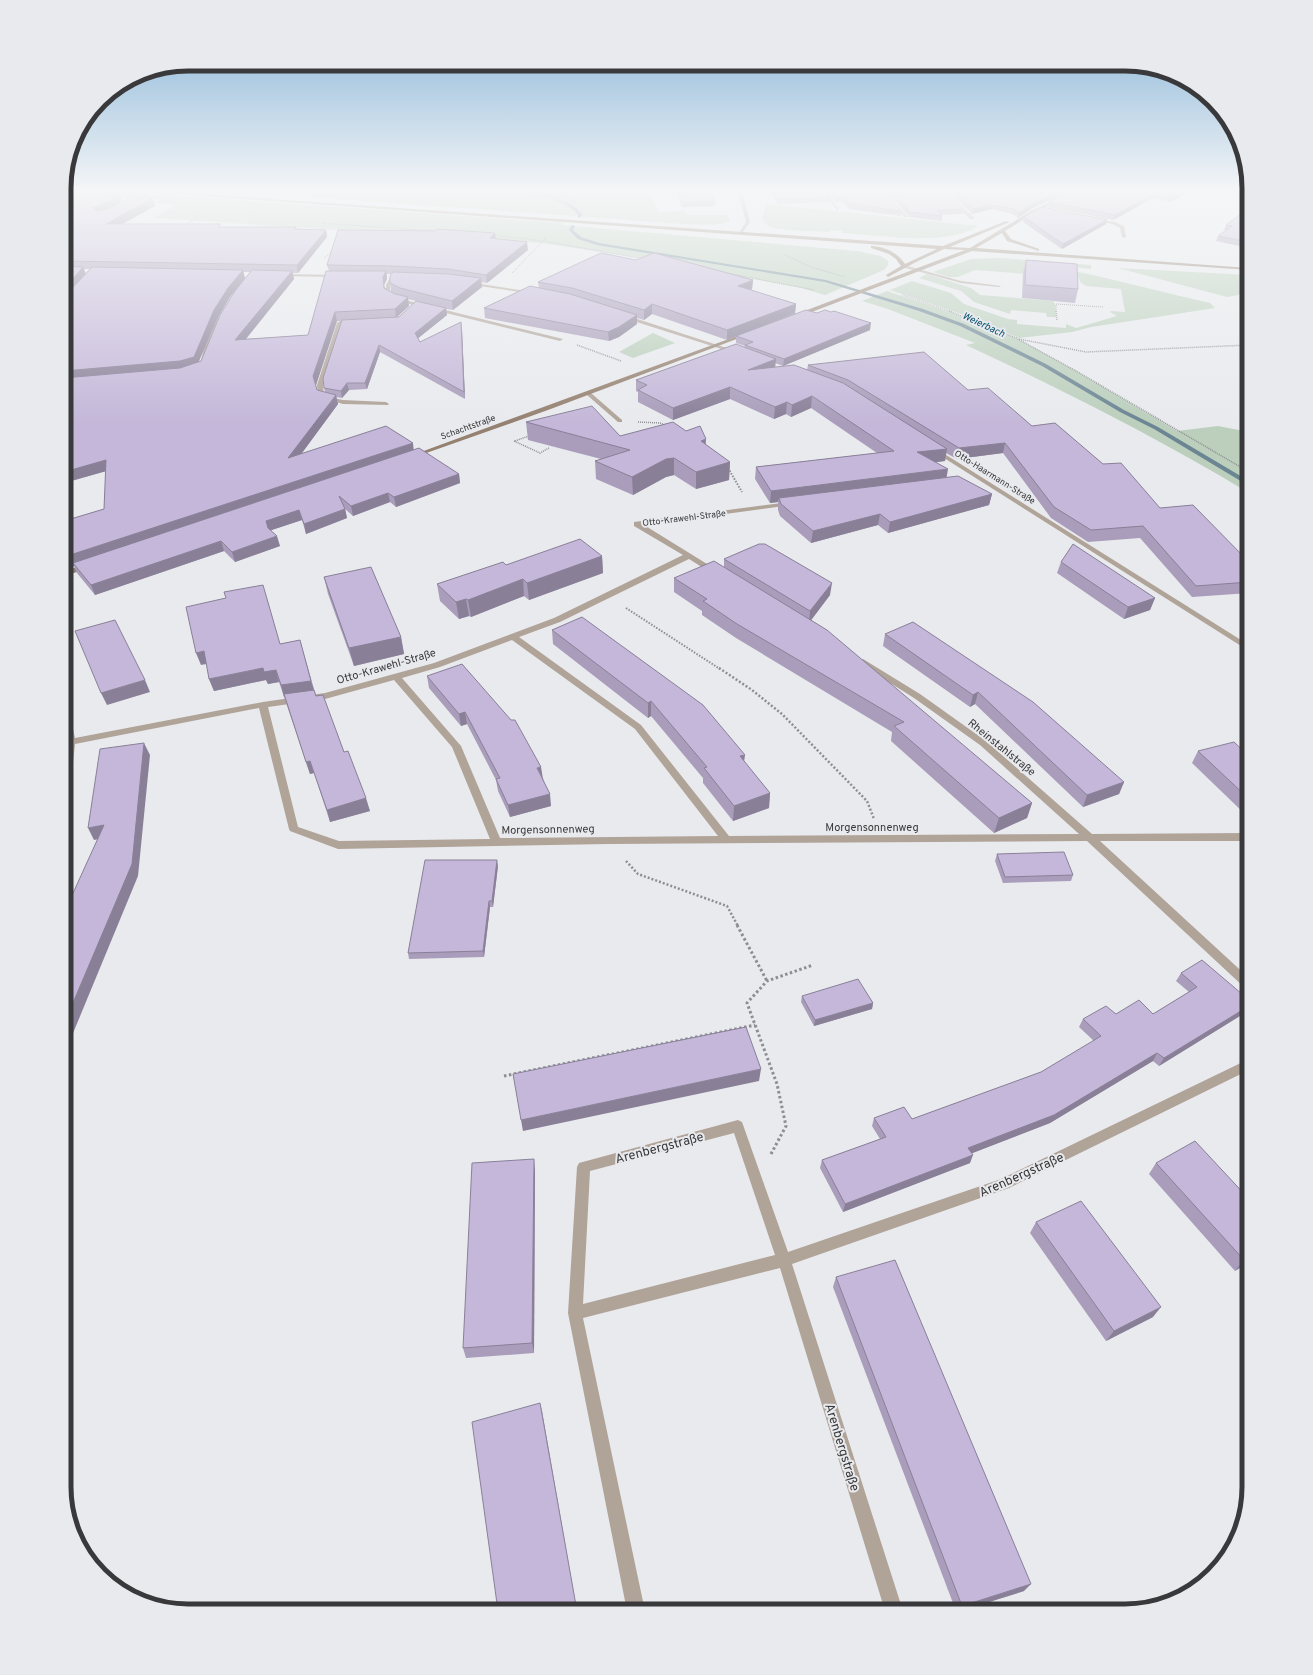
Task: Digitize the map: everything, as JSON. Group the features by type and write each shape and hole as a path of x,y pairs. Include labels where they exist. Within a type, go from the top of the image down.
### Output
{"street":[{"path":"874,286 902,267"},
{"path":"908,267 961,282 999,286"},
{"path":"790,318 925,267"},
{"path":"275,275 342,276"},
{"path":"386,276 400,277"},
{"path":"393,276 388,286 388,294 399,300 560,339"},
{"path":"463,282 536,293"},
{"path":"411,309 416,304"},
{"path":"201,368 208,342 224,311"},
{"path":"620,316 719,346 740,354"},
{"path":"362,323 340,323 320,385 322,397 343,402 386,404"},
{"name":"Schachtstraße","path":"404,460 589,394 754,332"},
{"path":"589,394 620,421"},
{"name":"Otto-Haarmann-Straße","path":"930,447 1242,644"},
{"path":"968,482 983,480"},
{"name":"Otto-Krawehl-Straße","path":"688,556 637,524 798,503"},
{"path":"688,556 727,578"},
{"name":"Otto-Krawehl-Straße","path":"71,742 263,706 325,696 396,677 558,620 688,556"},
{"path":"71,572 93,564"},
{"path":"513,637 638,727 727,840"},
{"name":"Rheinstahlstraße","path":"857,659 917,696 983,743 1090,838 1242,978"},
{"name":"Morgensonnenweg","path":"396,677 456,746 496,842"},
{"name":"Morgensonnenweg","path":"263,706 294,829 338,844 608,840 1242,837"},
{"name":"Arenbergstraße","path":"575,1313 784,1260 1004,1184 1242,1067"},
{"name":"Arenbergstraße","path":"635,1604 575,1313 584,1167 738,1126 784,1260 892,1604"}],"path":[{"path":"304,276 314,267"},
{"path":"497,287 518,267"},
{"path":"812,267 874,286 960,315 1016,338 1076,371 1242,468"},
{"path":"724,273 800,286 845,297"},
{"path":"1057,321 1056,304 1103,307"},
{"path":"1016,338 1086,352 1242,345"},
{"path":"560,339 649,371"},
{"path":"620,421 660,423 667,426"},
{"path":"513,441 544,454"},
{"path":"540,453 549,448"},
{"path":"725,464 752,509"},
{"path":"607,596 752,690 782,714 867,801 883,839"},
{"path":"608,840 638,874 727,906 767,981"},
{"path":"757,1181 786,1126 778,1084 747,1003 767,981 813,965"},
{"path":"504,1076 755,1025"}],"green space":[{"path":"690,267 886,267 884,270 825,295 798,287"},
{"path":"947,267 1073,267 1073,271 1210,303 1215,308 1091,327 1072,332 1019,338 961,314 890,290 912,281 951,293 964,304 1008,319 1017,320 1017,324 1066,328 1066,324 1076,328 1117,316 1110,312 1111,311 1125,312 1121,289 1086,286 1080,282 1079,278 975,270 958,277 949,277 933,272"},
{"path":"1075,267 1091,267 1091,269"},
{"path":"1118,268 1242,275 1242,294 1227,297"},
{"path":"927,274 971,288 980,295 1053,301 1055,304 1056,317 1047,317 1046,313 1011,310 1010,314 974,302 961,291 919,278"},
{"path":"887,291 947,311 1016,338 1076,371 1177,431 1218,426 1242,431 1242,489 1110,415 966,345 975,343 888,309 862,301"},
{"path":"653,333 675,343 633,358 619,352"}],"building":[{"path":"71,267 83,267 71,281"},
{"path":"92,267 243,270 228,288 214,310 194,357 180,361 71,370 71,290"},
{"path":"414,267 496,267 486,275 448,269"},
{"path":"570,267 706,267 753,280 738,286 796,304 727,330 652,304 644,310 572,288 538,282"},
{"path":"1026,267 1077,267 1078,289 1025,285"},
{"path":"252,270 292,271 235,340 308,335 326,271 386,271 383,277 384,288 395,294 408,297 395,309 335,312 313,376 317,390 336,395 288,458 386,426 413,443 71,555 71,519 104,509 106,460 71,470 71,377 180,368 201,361 220,315 235,291"},
{"path":"393,272 448,274 481,278 452,301 400,288 390,283 390,276"},
{"path":"530,286 570,294 637,315 619,327 608,332 484,308"},
{"path":"416,301 446,308 415,333 420,342 461,322 464,392 379,345 365,383 347,383 341,391 324,388 323,378 342,320 399,317"},
{"path":"806,310 817,313 825,310 831,312 834,311 871,323 784,359 745,345 753,342 736,336"},
{"path":"736,344 776,359 748,370 794,365 843,383 947,449 917,452 948,469 771,491 756,467 894,451 812,396 792,405 787,402 775,407 730,387 673,408 638,390 647,385 636,380"},
{"path":"924,352 968,390 988,388 1032,426 1055,423 1103,464 1121,463 1160,508 1193,505 1242,555 1242,583 1196,586 1143,526 1091,530 1054,507 1005,443 959,448 848,380 808,365"},
{"path":"592,406 620,436 673,422 686,431 700,426 706,439 701,441 730,462 696,472 674,458 666,459 632,477 595,461 630,450 526,422"},
{"path":"419,448 459,474 394,497 388,493 351,506 339,496 345,509 304,524 299,510 266,521 268,528 277,536 232,552 221,541 91,585 73,563"},
{"path":"958,476 992,494 890,522 880,514 813,531 781,504 779,498"},
{"path":"580,539 602,556 527,583 523,579 468,600 466,599 456,602 437,584 503,562 506,565"},
{"path":"759,544 765,544 832,583 810,611 724,559"},
{"path":"1073,544 1155,598 1128,607 1061,562"},
{"path":"714,561 827,630 1032,803 999,818 894,726 904,722 737,624 703,601 707,599 674,578"},
{"path":"371,567 401,637 349,648 324,577"},
{"path":"263,585 280,644 300,640 311,681 281,685 276,670 264,672 263,668 209,679 204,651 196,653 186,607 226,598 224,592"},
{"path":"582,617 703,705 745,755 740,756 770,793 734,806 704,768 707,767 651,701 648,703 552,630"},
{"path":"115,620 145,680 101,693 75,631"},
{"path":"913,622 1033,702 1124,782 1087,795 978,692 973,695 885,634"},
{"path":"462,664 511,720 515,720 541,767 537,768 550,794 508,805 496,779 500,778 465,712 459,714 427,676"},
{"path":"314,690 316,696 323,695 344,752 348,751 366,798 327,810 310,761 306,762 284,694"},
{"path":"1234,742 1242,749 1242,792 1198,751"},
{"path":"144,743 132,864 71,1008 71,898 104,825 88,828 100,749"},
{"path":"1064,852 1073,875 1005,877 997,854"},
{"path":"425,860 497,860 492,901 489,901 483,951 408,953"},
{"path":"1202,960 1242,994 1242,1010 1164,1058 1157,1053 1054,1115 968,1148 973,1155 845,1204 822,1160 886,1137 874,1118 904,1107 912,1119 1041,1072 1101,1036 1083,1019 1106,1006 1116,1014 1139,1000 1153,1014 1197,987 1181,973"},
{"path":"858,979 873,1003 815,1020 802,996"},
{"path":"746,1027 761,1069 521,1120 513,1074"},
{"path":"1195,1141 1242,1191 1242,1258 1156,1163"},
{"path":"534,1159 532,1343 463,1348 472,1163"},
{"path":"1081,1201 1161,1307 1114,1331 1036,1222"},
{"path":"895,1260 1031,1584 968,1604 961,1604 836,1277"},
{"path":"540,1403 576,1604 497,1604 472,1422"}],"waterway":[{"name":"Weierbach","path":"741,267 826,281 921,310 962,325 1044,365 1122,411 1156,428 1242,480"}]}
